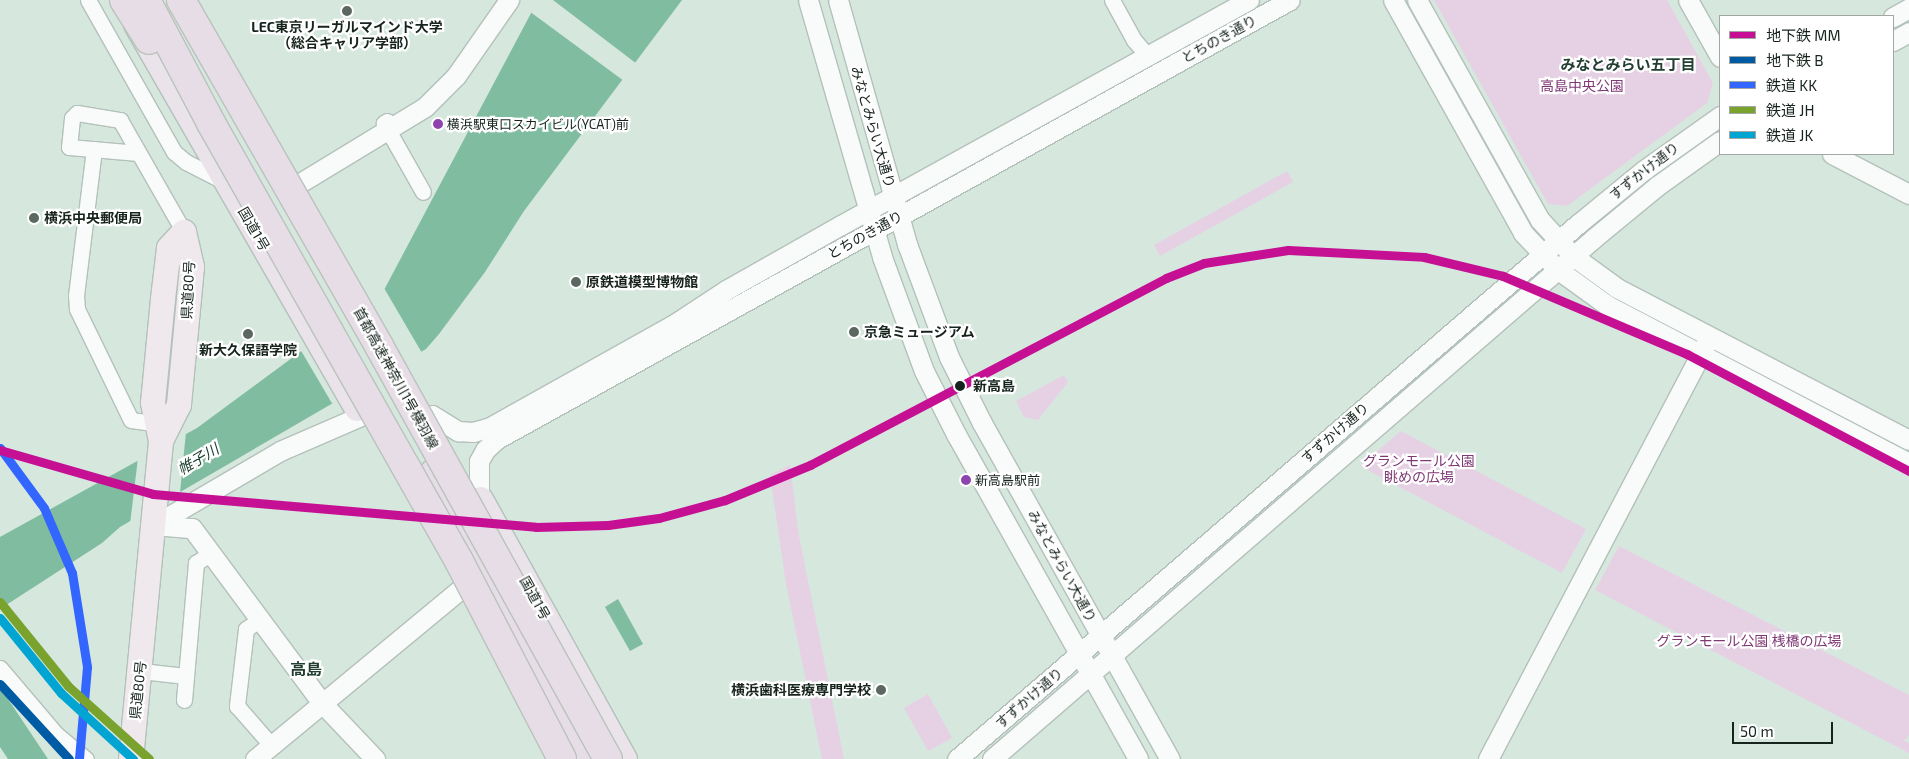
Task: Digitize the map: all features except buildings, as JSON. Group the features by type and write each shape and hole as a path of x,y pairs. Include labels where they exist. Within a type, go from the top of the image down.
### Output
{"highway":[{"path":"162,0 239,135 315,235"},
{"name":"首都高速神奈川1号横羽線","path":"181,0 315,235 608,759"},
{"name":"国道1号","path":"194,0 300,183 340,315 356,407 459,590 547,759"},
{"name":"国道1号","path":"132,5 234,196 340,315 405,366 624,759"},
{"path":"132,5 155,48 211,124 459,561 563,759"},
{"path":"132,5 200,90 340,315 590,759"},
{"path":"212,31 209,44 214,77 486,590 563,759"},
{"name":"国道1号","path":"445,438 478,535 600,759"},
{"name":"国道1号","path":"385,458 424,494 469,551 581,759"}],"main road":[{"name":"県道80号","path":"131,759 141,671 162,434 153,403 169,248 184,232"}],"street":[{"path":"88,0 174,152 186,162 224,181 234,196"},
{"path":"300,183 389,132 413,116 456,76 509,0"},
{"name":"みなとみらい大通り","path":"808,0 874,230 924,371 957,436 1138,759"},
{"name":"みなとみらい大通り","path":"838,0 892,197 918,279 949,357 982,424 1170,759"},
{"path":"1112,0 1134,40 1148,56"},
{"path":"1123,0 1143,35 1148,56"},
{"name":"とちのき通り","path":"479,498 479,460 494,433 868,210 1249,0"},
{"name":"とちのき通り","path":"432,415 458,431 494,433 899,217 1290,0"},
{"path":"1393,0 1523,232 1557,269 1607,305 1909,463"},
{"path":"1416,0 1540,220 1573,256 1617,288 1909,440"},
{"path":"1688,0 1719,56"},
{"path":"1894,16 1909,8"},
{"path":"1894,40 1909,32"},
{"path":"138,153 69,147 72,118 77,113 120,120 184,232"},
{"name":"すずかけ通り","path":"957,759 1542,254 1644,170 1719,117"},
{"path":"389,132 423,192"},
{"name":"すずかけ通り","path":"992,759 1557,269 1657,186 1719,142"},
{"path":"94,149 76,295 78,309 131,420 162,434"},
{"path":"1834,155 1909,194"},
{"path":"1488,759 1710,335"},
{"path":"154,519 356,407"},
{"path":"154,519 192,528 321,702 375,759"},
{"path":"184,700 196,563 211,553"},
{"path":"255,759 321,702 459,590"},
{"path":"259,620 246,629 237,706 271,745"},
{"path":"0,668 56,734 86,759"},
{"path":"141,671 186,676"}],"green space":[{"name":"高島中央公園","path":"1434,0 1667,0 1713,83 1707,103 1567,206 1548,204"},
{"path":"1287,171 1293,182 1160,256 1154,245"},
{"path":"1064,375 1068,382 1038,420 1024,417 1016,401"},
{"name":"グランモール公園 眺めの広場","path":"1401,431 1586,529 1562,573 1360,466"},
{"path":"790,465 799,536 844,759 822,759 786,584 770,475"},
{"name":"グランモール公園 桟橋の広場","path":"1619,546 1909,695 1909,735 1904,741 1909,743 1909,753 1595,590"},
{"path":"928,694 952,738 928,751 904,708"}],"water":[{"name":"帷子川","path":"538,0 682,0 524,211 485,272 426,349 120,527 102,543 0,609 0,537 197,428 384,290"},
{"path":"618,599 643,644 630,651 605,607"},
{"path":"0,687 48,759 8,759 0,747"}],"pier":[{"path":"535,0 553,0 637,64 624,81 529,11"},
{"path":"384,288 422,353 333,405 300,349"},
{"path":"186,432 180,493 130,524 138,458"}],"metro line":[{"name":"MM","path":"0,450 153,494 536,527 608,525 659,518 725,500 810,465 1166,278 1204,263 1288,250 1424,257 1503,276 1687,354 1909,471"},
{"name":"B","path":"0,684 69,759"}],"rail line":[{"name":"KK","path":"0,448 44,508 72,573 87,667 79,759"},
{"name":"JH","path":"0,602 68,686 149,759"},
{"name":"JK","path":"0,618 61,693 133,759"}],"place":[{"name":"LEC東京リーガルマインド大学 （総合キャリア学部）","path":"347,11"},
{"name":"横浜駅東口スカイビル(YCAT)前","path":"438,124"},
{"name":"横浜中央郵便局","path":"34,218"},
{"name":"原鉄道模型博物館","path":"576,282"},
{"name":"京急ミュージアム","path":"854,332"},
{"name":"新大久保語学院","path":"248,334"},
{"name":"新高島","path":"960,386"},
{"name":"新高島駅前","path":"966,480"},
{"name":"横浜歯科医療専門学校","path":"881,690"}],"district":[{"name":"みなとみらい五丁目","path":"1628,65"},
{"name":"高島","path":"306,669"}]}
